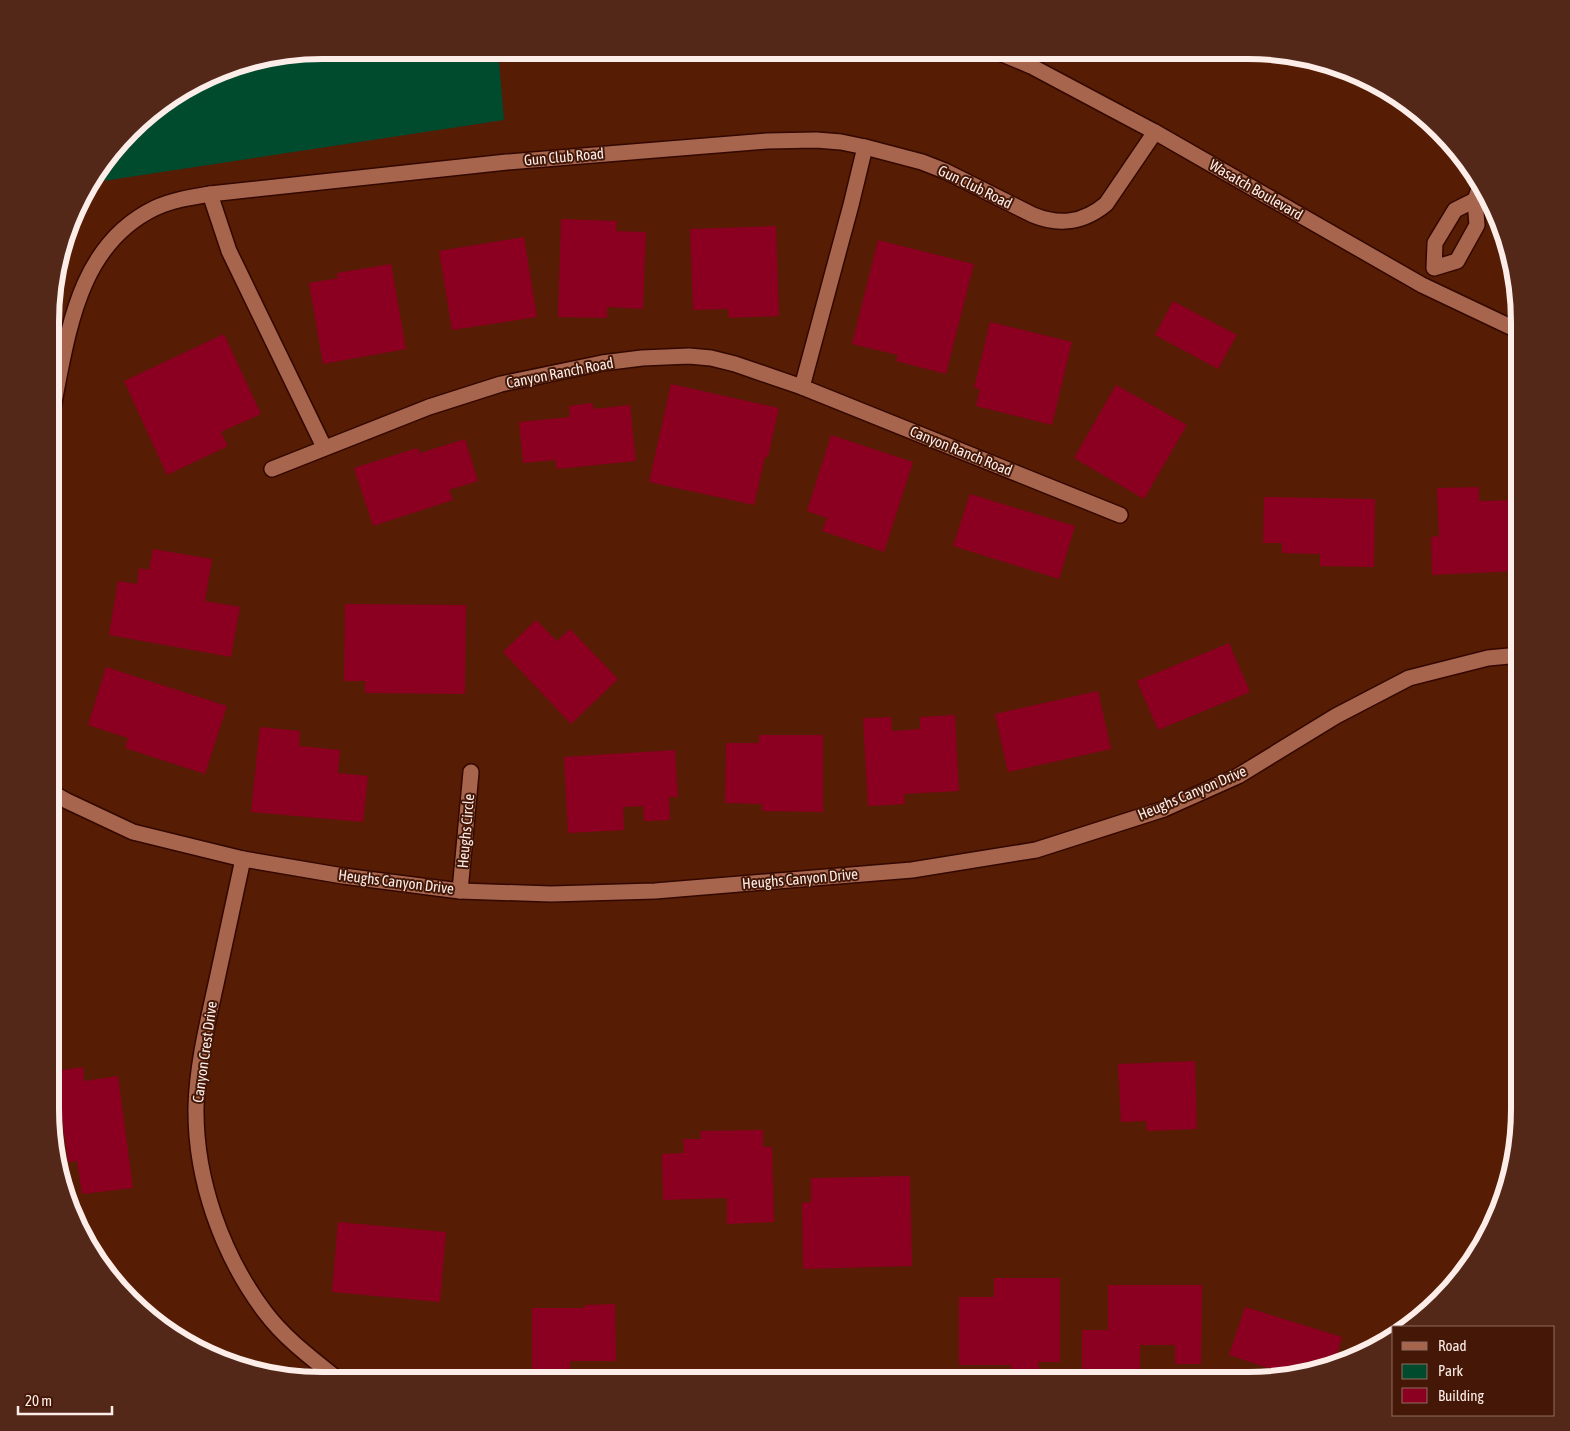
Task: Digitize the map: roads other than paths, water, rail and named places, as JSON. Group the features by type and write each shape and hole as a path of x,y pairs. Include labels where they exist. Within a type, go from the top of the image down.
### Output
{"street":[{"name":"Wasatch Boulevard","path":"1015,59 1032,66 1155,132 1422,284 1511,327"},
{"name":"Gun Club Road","path":"59,381 78,298 100,255 119,234 144,214 173,202 210,194 507,162 767,140 816,140 841,142 922,162 945,171 1033,215 1046,220 1065,222 1084,218 1106,204 1155,132"},
{"path":"802,386 865,147"},
{"path":"1434,268 1435,244 1455,210 1477,193"},
{"path":"1422,284 1434,268 1457,260 1477,224 1477,193"},
{"path":"210,194 229,251 324,447"},
{"name":"Canyon Ranch Road","path":"272,469 324,447 470,393 554,372 610,362 666,356 689,356 711,358 735,364 802,386 1120,515"},
{"name":"Heughs Canyon Drive","path":"59,797 133,832 243,858 343,876 460,891 550,894 654,891 912,870 1036,850 1164,809 1238,776 1336,716 1409,678 1488,658 1511,656"},
{"name":"Heughs Circle","path":"460,891 471,772"},
{"name":"Canyon Crest Drive","path":"243,858 205,1034 198,1077 196,1108 202,1170 222,1236 234,1263 249,1289 265,1313 291,1340 329,1372"}]}
